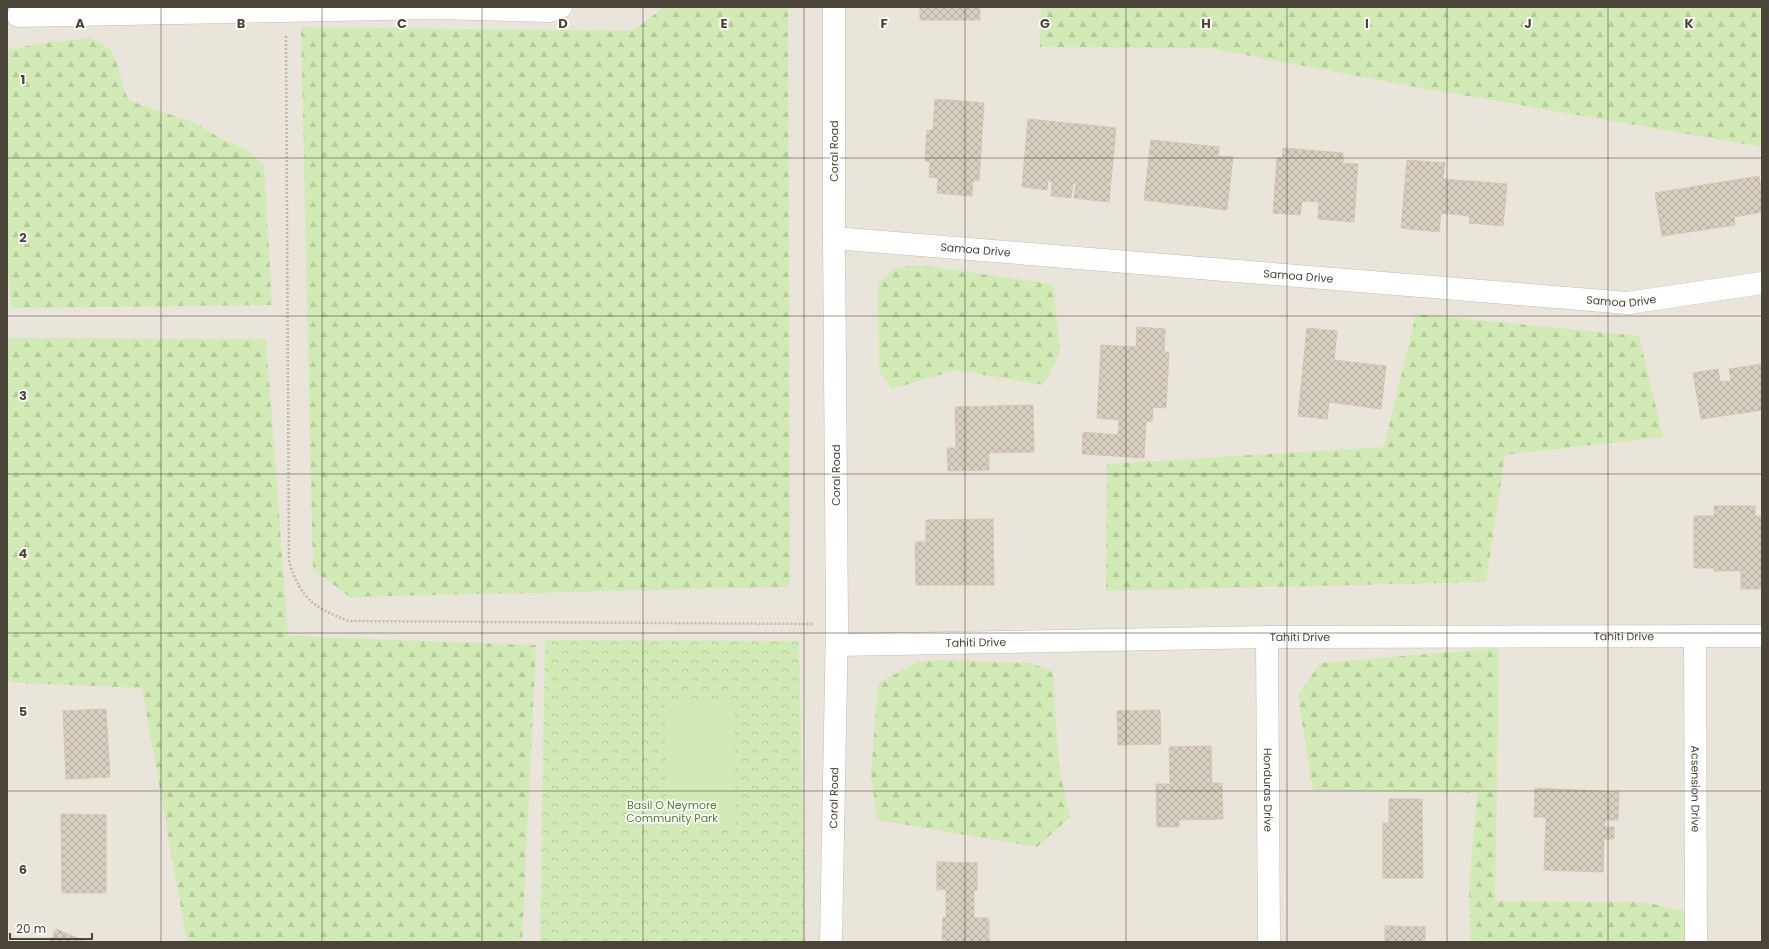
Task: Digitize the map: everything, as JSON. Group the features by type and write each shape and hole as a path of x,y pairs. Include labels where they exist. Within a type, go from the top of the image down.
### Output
{"street":[{"path":"18,16 435,8 550,11 561,7"},
{"name":"Coral Road","path":"831,942 837,634 834,7"},
{"name":"Samoa Drive","path":"834,238 1628,303 1762,283"},
{"name":"Tahiti Drive","path":"837,634 1267,637 1762,636"},
{"name":"Acsension Drive","path":"1695,636 1696,942"},
{"name":"Honduras Drive","path":"1267,637 1269,942"}],"path":[{"path":"286,11 289,562 295,580 311,603 327,613 349,621 837,634"}],"shaded area":[{"path":"7,7 1762,7 1762,942 7,942"}],"green space":[{"path":"664,7 788,7 790,587 350,597 313,570 301,27 633,31"},
{"path":"1041,7 1762,7 1762,147 1405,85 1209,48 1040,47"},
{"path":"89,38 101,43 109,49 114,56 125,91 130,101 196,123 216,136 247,150 264,166 272,305 11,308 7,257 7,51 42,43"},
{"path":"918,265 1053,284 1060,353 1043,385 956,370 892,389 879,371 878,283 895,268"},
{"path":"1416,314 1639,336 1663,437 1505,455 1486,582 1106,591 1107,464 1384,447"},
{"path":"7,338 266,339 288,636 536,645 522,942 187,942 142,688 19,683 7,681"},
{"name":"Basil O Neymore Community Park","path":"545,640 799,641 805,942 540,942"},
{"path":"1499,648 1495,901 1644,902 1685,911 1686,942 1471,942 1469,892 1477,793 1313,790 1298,696 1320,663"},
{"path":"941,660 1031,663 1053,672 1059,767 1070,817 1037,847 877,820 871,775 878,683 918,662"},
{"path":"734,699 736,824 667,825 665,700"}],"building":[{"path":"920,7 980,7 980,20 920,20"},
{"path":"935,99 984,103 979,181 973,180 972,196 937,193 938,178 929,177 930,161 925,161 927,130 933,130"},
{"path":"1028,119 1116,128 1109,202 1074,198 1076,183 1073,183 1071,198 1051,196 1052,181 1048,181 1047,190 1022,187"},
{"path":"1151,140 1219,147 1218,156 1233,157 1227,210 1144,200"},
{"path":"1283,148 1343,153 1343,163 1358,164 1354,222 1318,219 1319,202 1302,201 1300,215 1273,213 1277,158 1282,158"},
{"path":"1407,160 1445,163 1443,179 1507,184 1503,226 1469,223 1470,216 1441,213 1439,232 1401,228"},
{"path":"1759,176 1762,192 1762,212 1734,217 1735,225 1662,236 1655,193"},
{"path":"1137,327 1165,329 1164,352 1169,352 1166,408 1153,407 1152,422 1146,421 1144,458 1082,454 1083,432 1118,435 1119,420 1097,418 1101,345 1136,347"},
{"path":"1307,328 1337,331 1334,360 1386,366 1381,409 1329,402 1327,419 1298,416"},
{"path":"1762,364 1762,410 1701,419 1693,373 1718,369 1720,382 1731,381 1729,369"},
{"path":"1033,405 1034,452 989,453 989,470 948,471 947,448 956,448 955,407"},
{"path":"1714,506 1755,506 1755,516 1762,516 1762,589 1741,589 1741,571 1714,571 1714,568 1694,568 1694,516 1714,516"},
{"path":"993,519 994,585 916,585 915,542 926,542 926,520"},
{"path":"106,709 110,777 66,779 63,711"},
{"path":"1160,710 1161,744 1118,745 1117,711"},
{"path":"1211,746 1212,783 1222,783 1223,819 1179,820 1179,827 1157,827 1156,784 1170,784 1169,747"},
{"path":"1535,788 1619,792 1618,820 1605,820 1605,827 1614,827 1614,839 1604,839 1603,872 1544,870 1546,817 1534,817"},
{"path":"1389,799 1422,799 1423,878 1383,878 1383,823 1389,824"},
{"path":"61,814 106,815 106,893 62,893"},
{"path":"937,862 977,863 977,890 974,890 974,918 989,918 989,942 942,942 943,917 946,918 946,889 937,890"},
{"path":"1385,926 1425,927 1425,942 1385,942"},
{"path":"56,929 87,942 50,942"}]}
